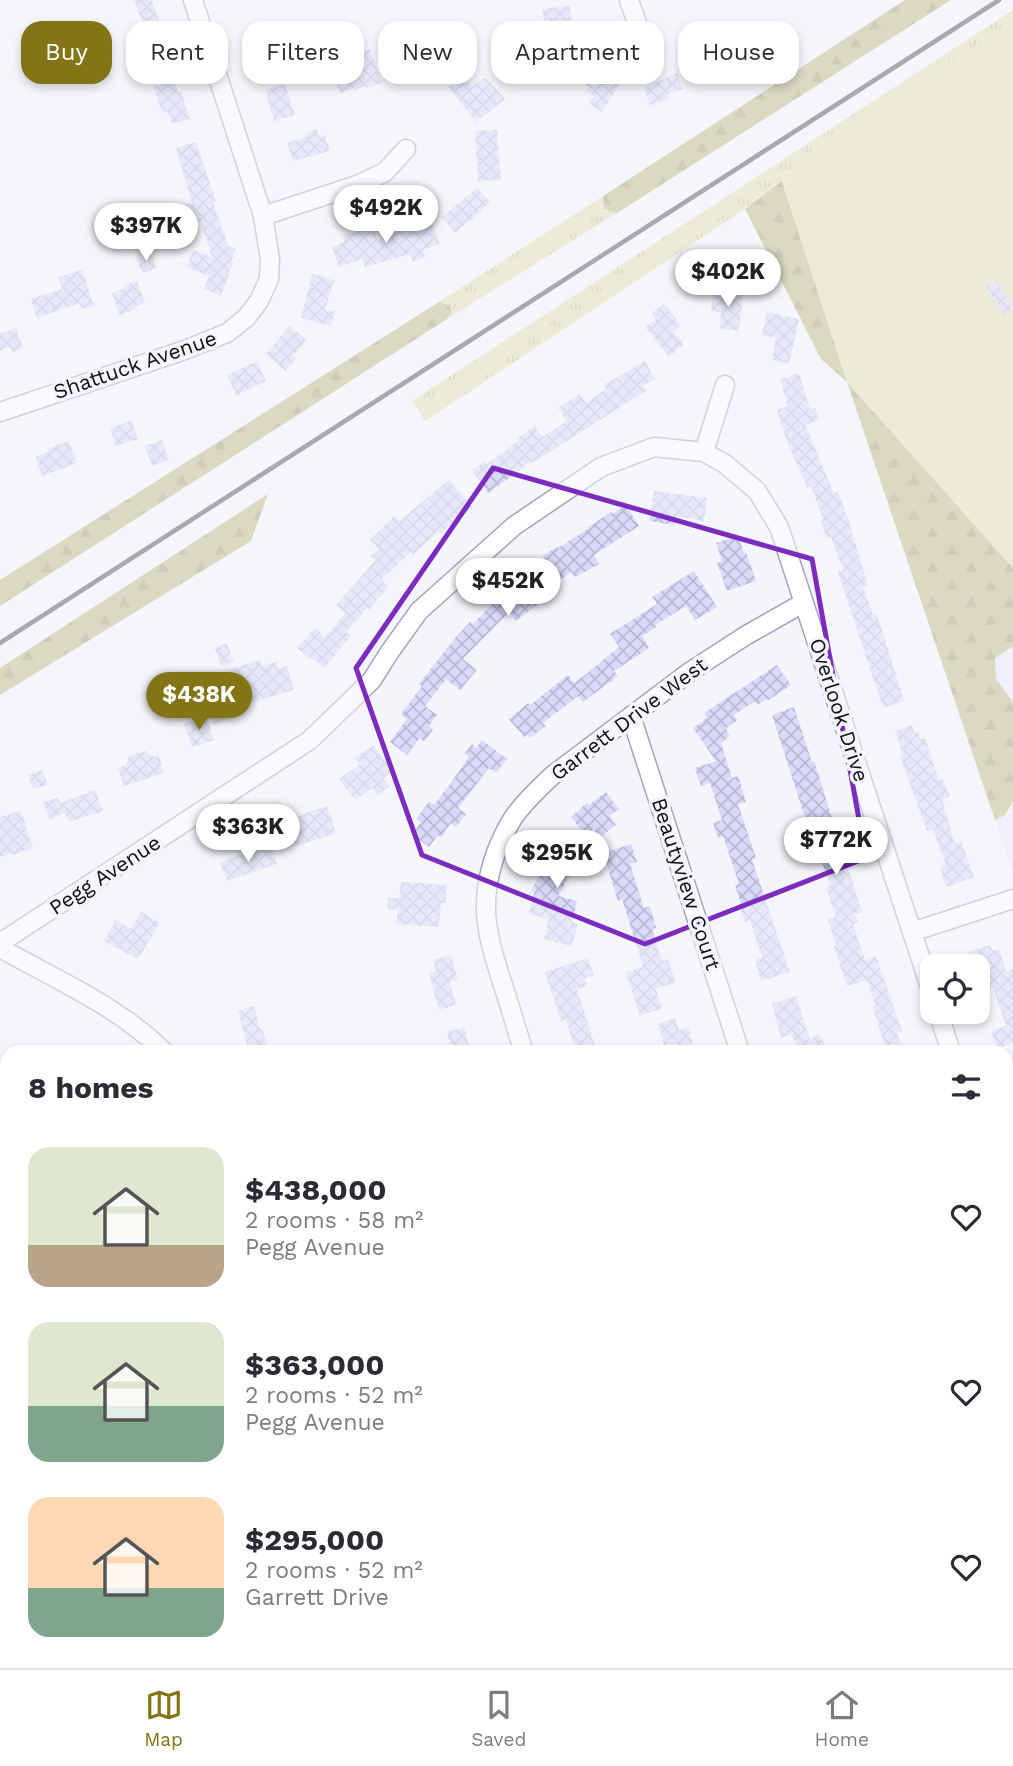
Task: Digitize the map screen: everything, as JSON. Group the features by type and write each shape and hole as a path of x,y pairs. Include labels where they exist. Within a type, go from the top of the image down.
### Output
{"street":[{"path":"193,0 263,216 357,185 385,172 406,149"},
{"path":"629,0 636,21"},
{"name":"Shattuck Avenue","path":"0,412 185,350 227,333 246,318 259,301 269,279 270,259 263,216"},
{"path":"704,453 725,385"},
{"name":"Pegg Avenue","path":"0,946 310,740 372,680 419,611 514,526 601,467 654,447 704,453"},
{"name":"Overlook Drive","path":"704,453 724,464 757,491 779,527 920,956"},
{"name":"Garrett Drive West","path":"522,1045 488,931 486,911 487,888 492,870 502,839 514,817 533,794 554,775 691,671 803,603"},
{"name":"Beautyview Court","path":"631,716 738,1045"},
{"path":"912,932 1013,899"},
{"path":"0,946 124,1017 157,1045"},
{"path":"942,1024 949,1045"}],"highlighted area":[{"path":"493,468 812,559 866,858 645,944 422,855 356,668"}],"shaded area":[{"path":"1013,646 1013,702 996,679 995,658"},
{"path":"1013,801 1013,873 995,820 1005,815"}],"green space":[{"path":"905,0 951,0 617,213 604,209 603,196 776,84 799,84 799,69"},
{"path":"1013,10 1013,22 799,162 782,181 745,209 425,421 412,401"},
{"path":"1013,22 1013,568 847,382 782,182 799,162"},
{"path":"782,181 847,382 821,359 745,209"},
{"path":"603,196 604,209 617,213 447,319 452,311 449,305 439,302"},
{"path":"439,302 449,305 452,311 447,319 0,606 0,580"},
{"path":"847,382 1013,568 1013,646 995,658 996,679 1013,702 1013,801 1005,815 995,820"},
{"path":"268,494 251,541 0,695 0,668"}],"building":[{"path":"134,0 152,0 159,21 142,21"},
{"path":"570,6 572,21 544,21 542,9"},
{"path":"370,49 378,74 378,84 340,93 337,84 364,84 364,51"},
{"path":"677,73 678,84 681,84 683,89 667,95 669,99 650,105 644,88 653,84 664,84 664,79"},
{"path":"485,77 505,99 476,122 448,87 452,84 470,84 472,87"},
{"path":"175,84 178,92 181,91 190,119 172,124 167,111 162,113 154,87"},
{"path":"285,84 295,115 274,121 265,90"},
{"path":"584,84 619,85 602,112 589,104 594,96 586,91 588,87"},
{"path":"317,129 319,137 325,135 330,151 293,161 287,143 306,137 305,133"},
{"path":"497,130 501,180 478,181 475,131"},
{"path":"196,142 228,246 236,249 221,296 204,289 209,276 187,267 193,250 212,257 202,226 204,220 190,225 183,205 192,203 176,148"},
{"path":"477,188 490,202 456,233 442,217"},
{"path":"431,220 440,244 422,250 425,257 413,262 410,254 365,267 362,259 339,267 332,247 344,242 342,236 373,226 377,240"},
{"path":"151,254 156,268 142,273 137,259"},
{"path":"82,270 94,306 82,309 79,303 37,318 31,299 62,289 58,277"},
{"path":"312,274 334,280 325,310 335,312 331,326 301,318"},
{"path":"137,281 145,303 119,315 112,293"},
{"path":"997,281 1013,308 1002,315 986,287"},
{"path":"713,290 743,294 739,331 720,328 721,312 711,311"},
{"path":"664,303 681,325 673,332 684,344 669,357 645,327 656,319 652,314"},
{"path":"767,312 799,319 789,364 772,360 776,338 762,335"},
{"path":"290,326 307,340 293,356 296,359 285,371 266,354"},
{"path":"16,328 23,348 12,352 10,347 0,351 0,334"},
{"path":"257,361 266,381 236,395 227,375"},
{"path":"645,361 655,379 643,386 646,391 531,462 488,493 472,470 485,461 487,464 535,426 542,437 567,421 558,408 580,394 586,403 606,389 604,385"},
{"path":"799,373 810,409 815,408 819,420 805,425 834,493 838,492 852,529 868,585 863,587 873,615 877,614 904,701 883,708 838,572 843,570 831,537 827,538 820,520 823,519 811,486 807,487 786,439 777,410 788,406 780,380"},
{"path":"132,421 138,439 116,446 110,428"},
{"path":"162,440 169,460 152,466 145,446"},
{"path":"69,441 77,463 42,476 35,457 48,452 47,449"},
{"path":"449,480 472,507 413,555 411,552 381,580 389,586 346,632 351,636 324,668 297,648 315,628 325,637 346,613 336,605 375,561 370,556 379,549 370,540 395,516 399,521"},
{"path":"654,491 707,498 704,521 676,516 675,525 649,521"},
{"path":"626,505 639,526 594,555 599,564 575,577 571,572 540,594 544,600 516,621 509,612 463,659 477,670 460,690 446,679 425,706 437,715 429,726 433,730 424,742 420,738 407,755 390,742 407,719 401,714 422,686 419,684 456,637 498,598 496,595 513,582 516,585 547,562 543,556"},
{"path":"738,536 756,581 727,591 717,563 722,561 716,543"},
{"path":"694,571 717,607 695,620 686,606 655,625 656,627 642,636 649,648 614,671 618,676 583,702 578,696 543,723 546,726 530,738 527,735 524,737 509,719 568,675 574,683 585,675 619,647 610,634 657,604 652,597"},
{"path":"227,643 234,662 221,666 215,648"},
{"path":"260,660 262,666 276,662 278,669 287,666 294,690 239,706 228,670"},
{"path":"777,665 791,685 767,701 757,705 755,701 734,715 737,720 726,728 730,736 721,743 732,778 738,776 746,802 738,804 756,858 752,860 790,972 761,981 755,960 762,957 750,920 745,922 739,904 741,903 735,885 739,884 723,836 718,838 713,823 722,820 710,783 701,786 695,768 716,761 693,728 707,718 704,713"},
{"path":"222,704 227,720 213,725 207,710"},
{"path":"794,707 862,912 855,914 858,922 853,924 865,960 876,956 902,1031 897,1032 901,1045 885,1045 867,980 847,986 828,920 836,917 826,887 830,885 819,854 814,856 805,828 808,827 772,715"},
{"path":"206,716 214,740 192,747 184,724"},
{"path":"912,725 920,739 925,738 939,780 943,779 950,797 942,800 955,844 961,842 974,877 946,887 940,867 946,865 933,830 927,831 900,756 903,755 895,731"},
{"path":"482,740 507,759 496,773 489,768 458,808 466,814 456,827 451,823 429,847 412,835 421,822 416,819 429,802 434,805 453,780 469,757 465,753 472,744 476,748"},
{"path":"373,745 393,771 384,778 390,786 377,796 372,788 355,800 339,779 360,764 355,758"},
{"path":"145,751 154,757 159,756 164,773 124,786 118,768 126,765 129,756"},
{"path":"42,770 48,785 33,789 28,775"},
{"path":"95,790 103,811 69,822 65,813 49,819 43,802 58,798 60,803"},
{"path":"606,792 619,809 609,816 616,825 598,839 594,827 588,838 571,817"},
{"path":"327,806 336,833 292,847 283,821"},
{"path":"21,811 33,848 0,857 0,817"},
{"path":"557,830 584,844 579,854 566,865 577,862 558,896 577,901 572,922 578,924 572,946 544,939 549,919 529,914 535,889 529,895 552,852 547,850"},
{"path":"631,844 637,862 630,864 644,908 650,906 656,928 652,929 662,961 668,959 676,982 656,989 662,1008 640,1016 626,972 643,967 622,899 618,901 601,854"},
{"path":"271,847 277,864 227,881 220,862"},
{"path":"401,882 447,885 446,903 441,903 439,927 396,924 398,910 387,909 388,898 399,898"},
{"path":"141,912 160,923 138,959 103,941 116,920 131,929"},
{"path":"990,945 993,951 999,949 1006,971 1013,969 1013,1043 996,1045 991,1031 1006,1026 993,987 990,988 990,954 970,954"},
{"path":"451,955 458,980 450,982 456,1005 439,1010 429,973 436,971 433,960"},
{"path":"588,958 594,975 584,979 587,986 577,989 595,1045 574,1045 566,1020 561,1021 545,972"},
{"path":"796,996 810,1039 818,1033 826,1045 797,1045 790,1034 781,1038 772,1004"},
{"path":"254,1006 267,1045 247,1045 238,1011"},
{"path":"675,1018 679,1030 688,1027 693,1044 664,1045 658,1024"},
{"path":"464,1027 469,1045 450,1045 447,1032"}],"railway":[{"path":"0,643 999,0"}]}
